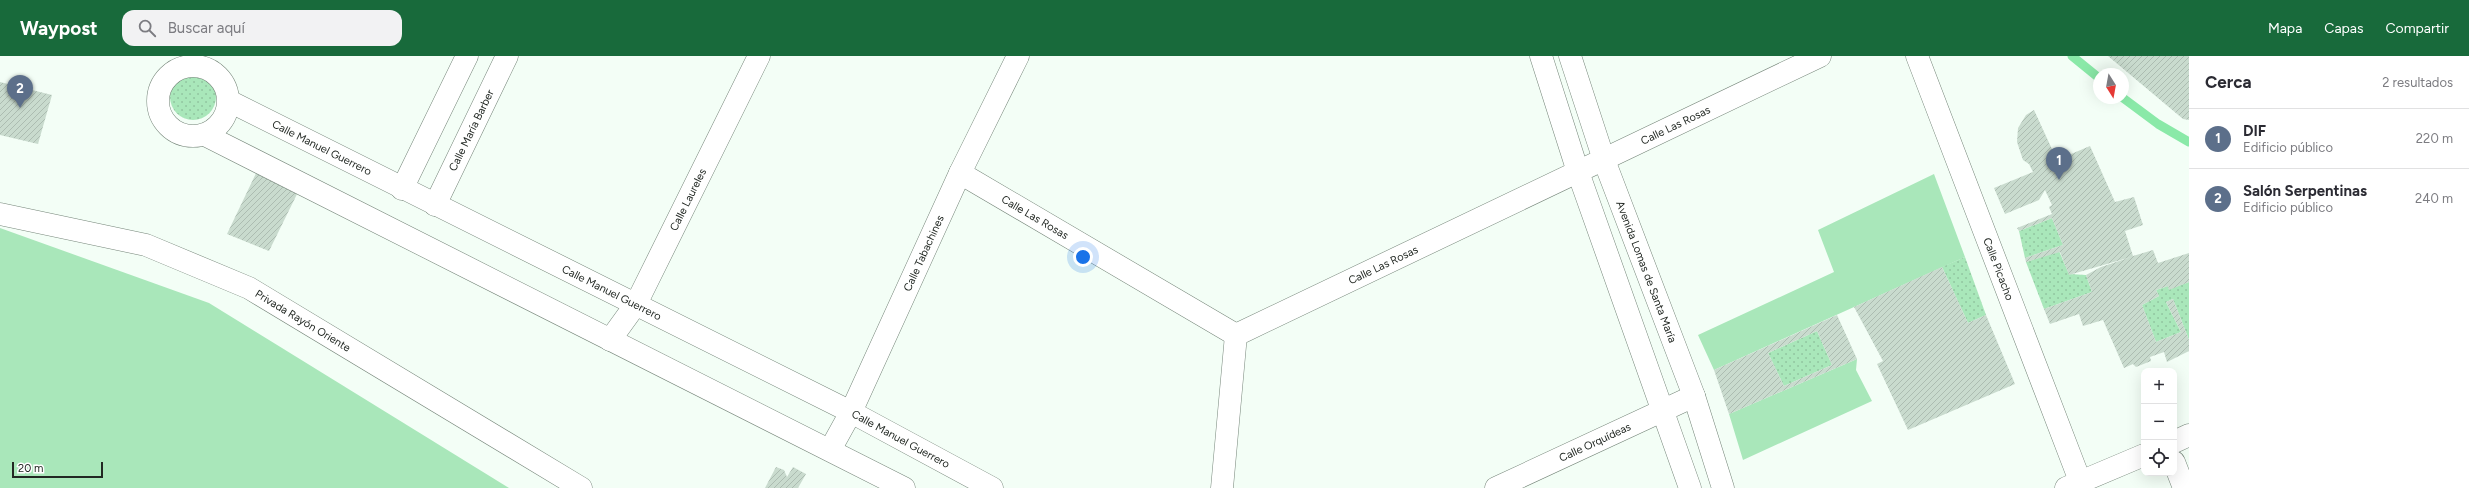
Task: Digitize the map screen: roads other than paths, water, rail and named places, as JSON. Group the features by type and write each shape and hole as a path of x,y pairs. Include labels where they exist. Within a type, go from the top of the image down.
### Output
{"street":[{"path":"402,189 467,56"},
{"name":"Calle María Barber","path":"435,205 507,56"},
{"name":"Calle Laureles","path":"610,340 636,304 759,56"},
{"name":"Calle Tabachines","path":"830,450 851,412 960,173 1018,56"},
{"path":"1540,56 1578,172 1690,488"},
{"name":"Avenida Lomas de Santa María","path":"1570,56 1604,160 1694,396 1723,488"},
{"name":"Calle Las Rosas","path":"960,173 1236,335 1820,56"},
{"name":"Calle Picacho","path":"1917,56 2073,485"},
{"path":"204,135 222,122 230,101 215,63 184,66 171,73 162,84 158,97 159,111 166,124 176,132 190,136 204,135 904,488"},
{"name":"Calle Manuel Guerrero","path":"230,101 402,189 851,412 992,488"},
{"name":"Privada Rayón Oriente","path":"0,214 146,245 249,288 581,488"},
{"path":"1222,488 1236,335"},
{"name":"Calle Orquídeas","path":"1496,488 1694,396"},
{"path":"2177,441 2189,435"},
{"path":"2073,485 2141,456"},
{"path":"2177,470 2184,488"}],"waterway":[{"path":"2072,56 2093,73"},
{"path":"2129,102 2158,124 2189,142"}],"place":[{"name":"Salón Serpentinas","path":"20,108"},
{"name":"DIF","path":"2059,180"}]}
